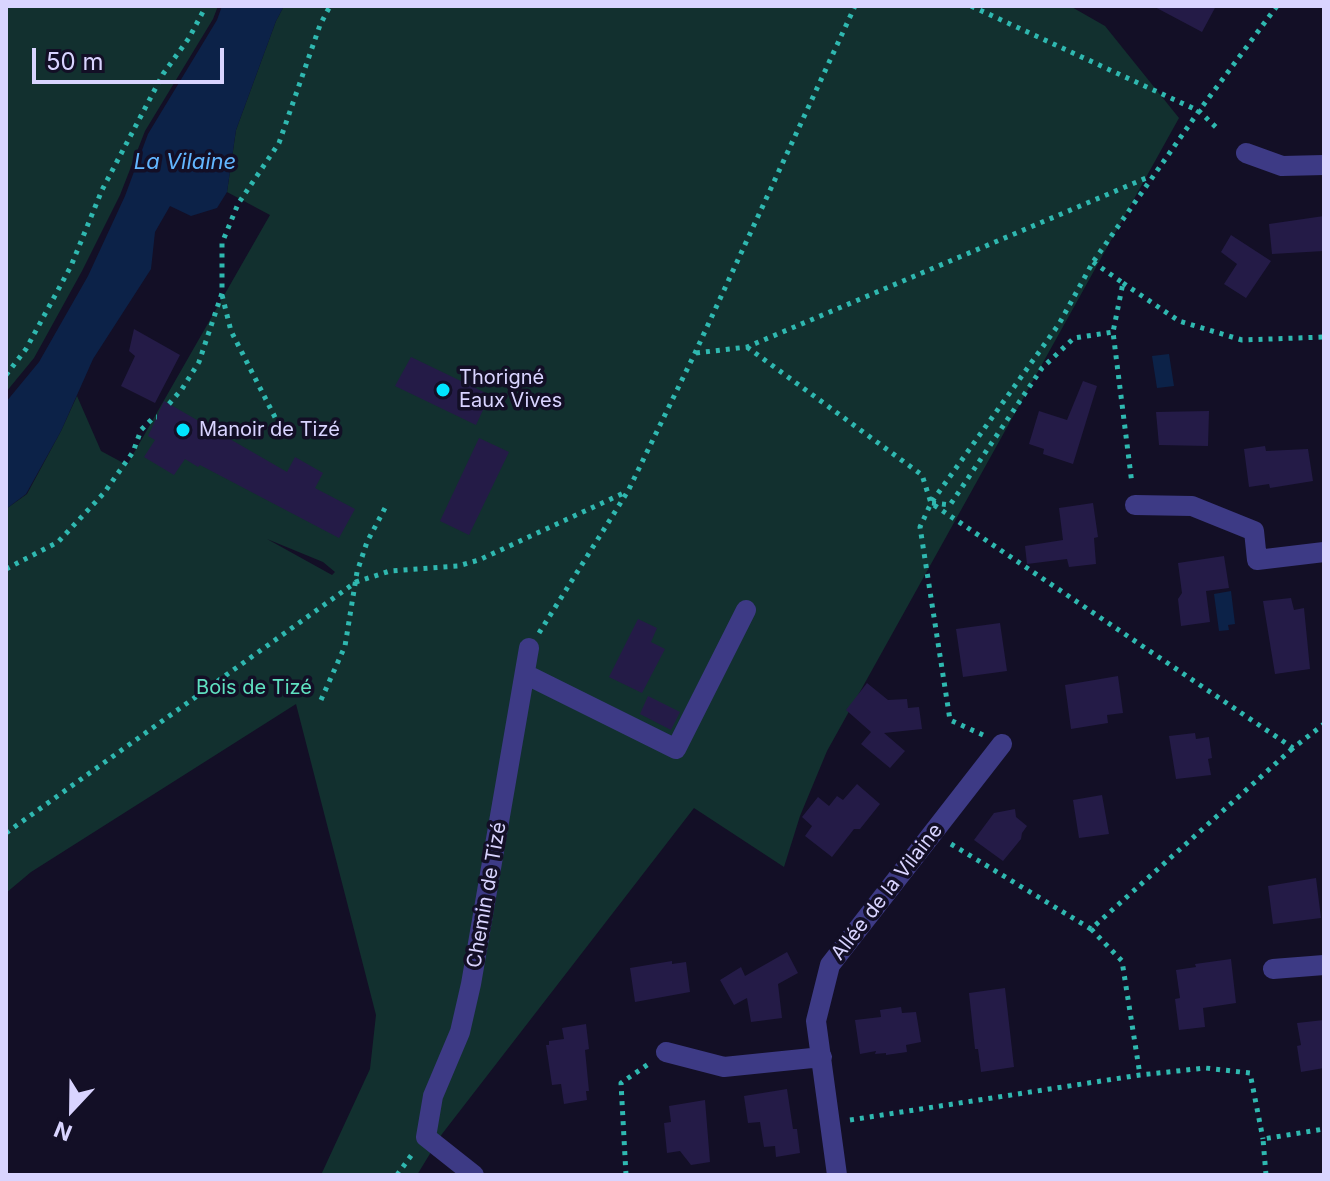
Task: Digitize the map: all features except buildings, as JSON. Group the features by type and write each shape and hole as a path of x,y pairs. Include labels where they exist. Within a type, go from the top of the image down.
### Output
{"street":[{"path":"1246,153 1282,166 1324,165"},
{"path":"1135,505 1192,506 1254,531 1257,560 1324,552"},
{"path":"525,674 676,749 746,610"},
{"name":"Chemin de Tizé","path":"474,1175 426,1137 433,1096 460,1032 471,984 529,648"},
{"name":"Allée de la Vilaine","path":"837,1175 816,1021 830,965 1002,744"},
{"path":"1273,969 1324,965"},
{"path":"666,1052 724,1067 822,1057"}],"path":[{"path":"6,375 26,349 71,266 102,190 157,84 189,38 206,6"},
{"path":"281,429 231,331 222,293 222,243 238,204 279,143 320,25 330,6"},
{"path":"529,648 628,491 855,6"},
{"path":"971,6 1199,111 1220,131"},
{"path":"1002,744 950,720 920,527 931,503 1059,324 1093,262 1277,6"},
{"path":"695,353 747,347 1154,175"},
{"path":"1093,262 1179,321 1242,340 1324,337"},
{"path":"1123,283 1113,332 1135,505"},
{"path":"169,404 199,362 222,293"},
{"path":"931,503 950,505 1042,368 1052,358 1074,338 1113,332"},
{"path":"747,347 922,475 931,503 1293,748"},
{"path":"6,569 58,542 104,493 133,452 141,430 157,417"},
{"path":"6,833 356,582 390,571 458,566 479,560 628,491"},
{"path":"321,700 345,646 356,582 367,542 385,508"},
{"path":"1091,929 1293,748 1324,724"},
{"path":"933,833 1091,929 1122,961 1140,1075"},
{"path":"626,1175 621,1083 666,1052"},
{"path":"831,1124 1140,1075 1205,1068 1250,1073 1263,1139 1266,1175"},
{"path":"1263,1139 1324,1129"}],"green space":[{"path":"6,6 218,6 145,131 120,195 82,271 34,358 6,392"},
{"name":"Bois de Tizé","path":"284,6 1070,6 1105,26 1179,118 827,751 800,816 784,867 694,808 442,1134 417,1175 321,1175 370,1069 376,1015 296,704 31,872 6,893 6,509 27,494 77,396 101,451 127,465 270,215 227,192 236,130","holes":["267,539 323,562 335,572 332,575"]}],"water":[{"name":"La Vilaine","path":"222,6 284,6 236,130 227,192 217,208 191,216 170,206 155,232 151,269 93,359 61,431 26,494 6,509 6,402 39,362 88,276 125,196 148,134 217,20"},
{"path":"1169,354 1174,386 1157,388 1152,356"},
{"path":"1231,591 1235,624 1228,625 1229,630 1219,631 1214,594"}],"place":[{"name":"Thorigné Eaux Vives","path":"443,390"},
{"name":"Manoir de Tizé","path":"183,430"}]}
